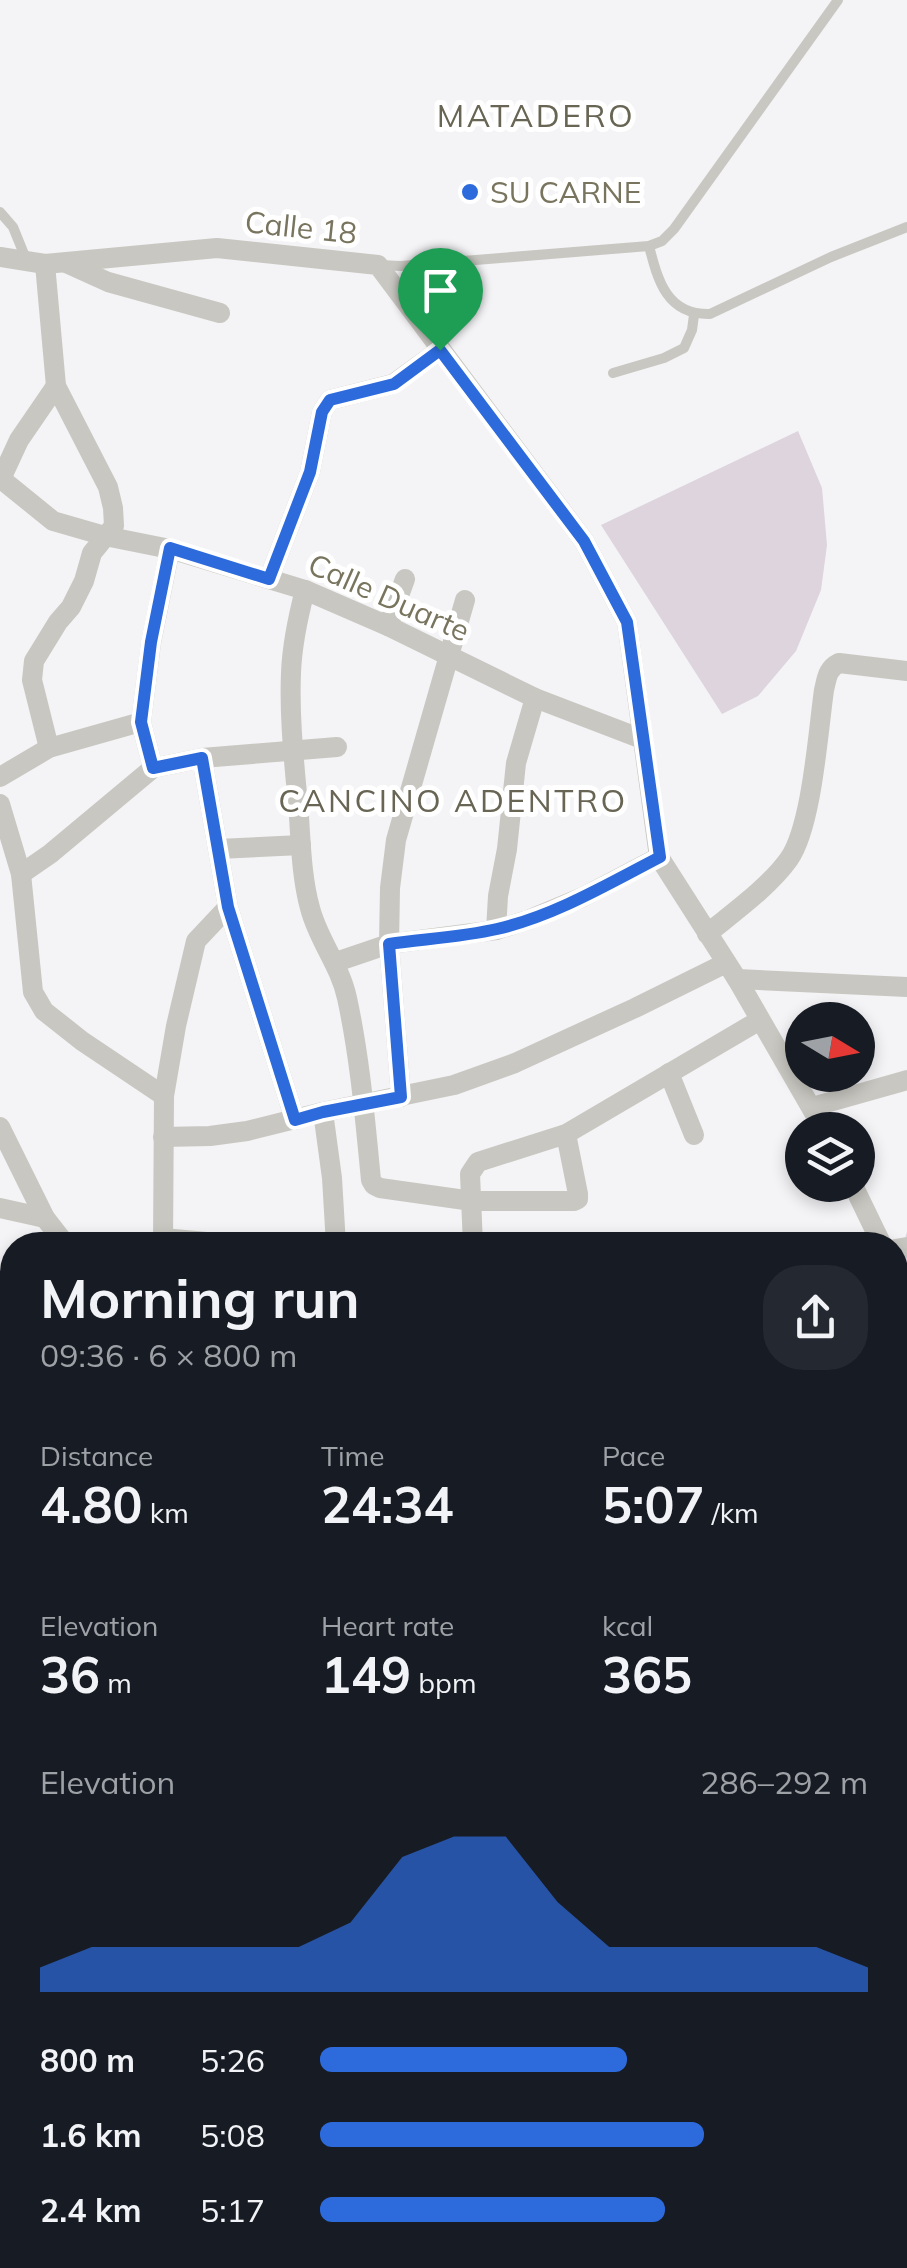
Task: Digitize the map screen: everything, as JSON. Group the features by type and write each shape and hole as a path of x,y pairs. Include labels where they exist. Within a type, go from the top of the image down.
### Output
{"street":[{"name":"Calle 18","path":"0,256 45,262 217,248 378,265 584,541 627,622 660,857"},
{"path":"49,748 32,680 34,661 70,607 92,553 114,526 108,487 56,386 45,262 220,313"},
{"path":"269,579 310,472 326,404 394,384 440,350"},
{"path":"0,479 56,386"},
{"name":"Calle Duarte","path":"0,479 53,522 170,548 304,590 388,626 534,698 642,740"},
{"path":"153,768 141,722 151,642 170,548"},
{"path":"388,626 405,579"},
{"path":"304,590 290,670 301,846 314,923 336,962 348,1002 371,1180 380,1188 472,1202 574,1202 578,1194 566,1134"},
{"path":"401,1097 389,944 396,840 465,600"},
{"path":"708,934 755,895 789,859 800,838 824,690 832,666 839,663 907,671"},
{"path":"496,930 516,763 534,698"},
{"path":"0,778 49,748 141,722"},
{"path":"22,874 153,768 202,758 337,747"},
{"path":"202,758 228,907 295,1120"},
{"path":"0,804 22,874 33,992 44,1011 164,1096"},
{"path":"218,849 301,846"},
{"path":"336,962 389,944 496,930 528,920 660,857 815,1112"},
{"path":"163,1232 164,1096 176,1026 196,941 228,907"},
{"path":"163,1137 210,1136 454,1085 731,971 907,987"},
{"path":"473,1232 470,1174 478,1162 566,1134 760,1020"},
{"path":"669,1073 694,1134"},
{"path":"812,1107 907,1080"},
{"path":"323,1112 335,1232"},
{"path":"0,1127 45,1218 56,1232"},
{"path":"861,1202 876,1232"},
{"path":"0,1208 45,1218"}],"lane":[{"path":"378,265 648,246 662,241 674,230 838,0"},
{"path":"0,212 45,262"},
{"path":"648,246 662,289 694,315 710,314 831,257 907,227"},
{"path":"613,373 684,348 694,315"}],"shaded area":[{"path":"798,431 822,488 827,545 821,590 796,651 758,696 722,714 601,525"}],"place":[{"name":"SU CARNE","path":"470,192"}],"district":[{"name":"MATADERO","path":"536,115"},
{"name":"CANCINO ADENTRO","path":"453,800"}],"route":[{"path":"440,350 584,541 627,622 660,857 528,920 496,930 389,944 401,1097 295,1120 228,907 202,758 153,768 141,722 151,642 170,548 269,579 310,472 326,404 394,384 440,350"}]}
